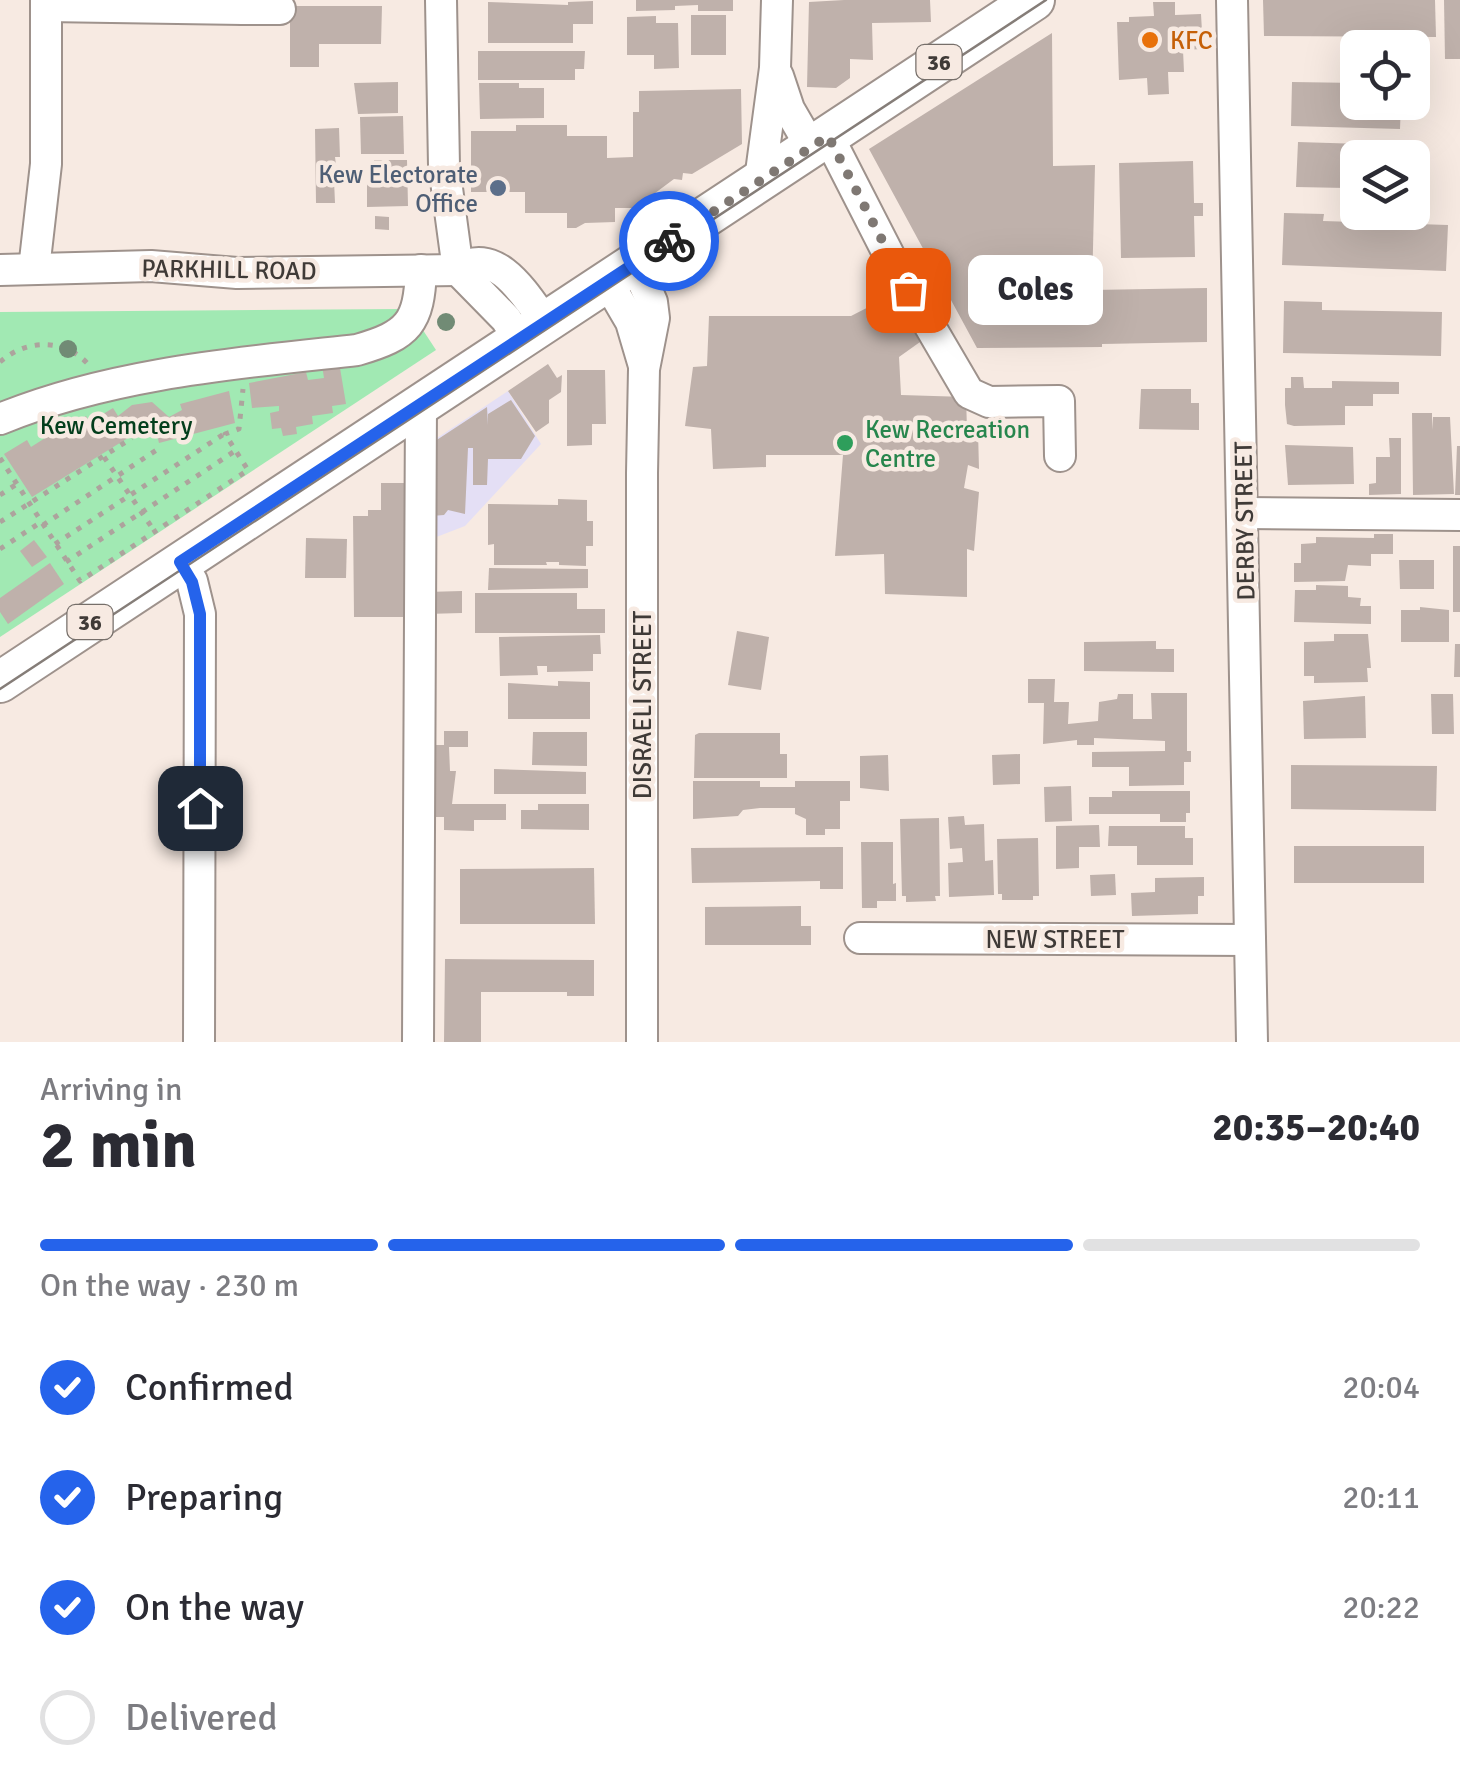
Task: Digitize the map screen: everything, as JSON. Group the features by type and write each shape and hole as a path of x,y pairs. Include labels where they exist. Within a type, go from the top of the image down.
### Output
{"main road":[{"name":"36","path":"0,682 168,547 421,404 1034,0"}],"street":[{"path":"0,419 106,386 357,350 378,344 415,318 437,270 444,166 442,0"},
{"path":"760,180 775,68 776,0"},
{"name":"DERBY STREET","path":"1232,0 1252,1042"},
{"path":"48,268 46,3 243,4 280,8"},
{"path":"775,68 789,109 819,141 969,393 989,402 1059,400 1060,456"},
{"name":"PARKHILL ROAD","path":"0,270 151,266 237,273 437,270 476,262 493,266 513,278 532,330"},
{"name":"DISRAELI STREET","path":"621,272 652,302 654,318 644,369 642,1042"},
{"path":"418,1042 421,404"},
{"path":"1244,513 1460,515"},
{"path":"168,547 192,582 200,614 199,1042"},
{"name":"NEW STREET","path":"860,938 1250,940"}],"path":[{"path":"0,362 18,349 35,345 62,347 84,360 106,386"},
{"path":"54,544 225,434 239,429 244,399 240,365"},
{"path":"0,458 80,581 168,547 248,470 225,434"},
{"path":"0,522 132,438"},
{"path":"0,549 158,449"},
{"path":"66,562 236,451"},
{"path":"104,457 168,547"},
{"path":"0,495 17,484"}],"shaded area":[{"path":"508,391 541,444 465,526 413,546 413,454"}],"green space":[{"name":"Kew Cemetery","path":"403,309 415,318 436,350 0,637 0,312"}],"building":[{"path":"636,0 733,0 733,11 698,11 698,5 636,11"},
{"path":"930,0 931,22 872,23 873,60 850,59 850,78 836,88 807,87 809,2"},
{"path":"1263,0 1435,0 1436,37 1430,37 1430,30 1340,30 1340,36 1264,36"},
{"path":"1444,0 1460,0 1460,59 1445,59"},
{"path":"593,1 593,24 573,24 573,43 488,43 488,2 568,5"},
{"path":"1153,2 1175,2 1175,15 1201,14 1203,49 1183,50 1184,72 1168,72 1169,94 1148,95 1147,78 1119,80 1117,22 1129,22 1129,17 1154,16"},
{"path":"290,6 382,6 381,44 319,44 319,67 290,67"},
{"path":"691,15 726,15 726,55 691,55"},
{"path":"656,16 656,23 678,23 679,68 654,69 654,55 627,55 627,17"},
{"path":"1052,33 1053,166 1095,165 1092,290 1207,288 1207,342 977,348 869,149"},
{"path":"478,51 585,51 584,69 575,69 575,80 478,80"},
{"path":"398,82 398,113 358,114 354,83"},
{"path":"1292,82 1340,83 1340,120 1400,120 1400,129 1291,126"},
{"path":"479,83 519,83 519,88 544,88 544,118 480,119"},
{"path":"741,89 742,144 692,174 683,173 682,180 674,179 635,208 615,208 615,222 567,228 567,213 525,213 525,192 471,192 471,131 516,131 516,125 567,125 567,136 607,136 607,158 633,157 633,112 639,112 639,91"},
{"path":"403,116 404,154 361,154 360,117"},
{"path":"339,128 335,203 316,203 315,129"},
{"path":"1298,142 1340,143 1340,188 1296,187"},
{"path":"374,160 407,160 408,206 367,207 367,164 374,164"},
{"path":"1193,161 1194,203 1203,203 1203,216 1194,216 1195,257 1121,258 1119,163"},
{"path":"1284,213 1324,214 1323,221 1340,222 1340,230 1430,230 1430,224 1448,225 1446,271 1282,265"},
{"path":"375,216 389,217 389,230 375,229"},
{"name":"Kew Recreation Centre","path":"892,295 920,342 899,357 901,395 966,397 967,429 978,431 979,469 968,465 964,488 979,492 974,551 967,549 967,597 885,594 884,554 835,556 843,455 766,455 766,467 713,469 711,429 685,426 693,367 707,366 709,316 851,316"},
{"path":"1284,301 1322,302 1322,310 1442,312 1441,356 1283,353"},
{"path":"339,362 346,404 332,406 333,413 312,416 313,424 296,427 297,434 283,436 281,428 272,429 270,413 279,411 279,406 252,408 249,383 306,372 308,380 324,378 322,365"},
{"path":"548,364 557,378 562,375 561,392 549,400 549,423 536,432 508,391"},
{"path":"567,370 605,370 606,424 592,424 592,445 567,446"},
{"path":"1291,377 1303,377 1304,388 1332,388 1332,381 1399,382 1399,394 1373,394 1373,406 1345,406 1345,425 1294,426 1287,424 1285,405 1285,388 1291,388"},
{"path":"1141,389 1191,389 1191,403 1199,403 1199,430 1139,429"},
{"path":"229,391 235,423 159,443 157,435 136,433 32,497 4,454 27,440 31,447 72,421 73,424 86,416 90,422 113,408 118,416 132,405 152,402 169,417 182,410 180,404"},
{"path":"511,400 535,436 521,459 488,459 487,485 473,485 473,448 468,448 465,514 448,510 444,515 431,516 426,447 487,407 488,425 488,414"},
{"path":"1412,413 1432,413 1432,430 1433,417 1450,417 1454,494 1413,495"},
{"path":"1389,438 1401,438 1401,494 1369,495 1369,484 1376,483 1376,457 1390,457"},
{"path":"1285,445 1353,447 1354,484 1288,485"},
{"path":"1460,446 1460,495 1455,495"},
{"path":"381,483 412,483 408,545 404,545 405,617 354,617 353,516 368,516 368,510 381,510"},
{"path":"558,499 587,500 587,521 593,521 593,546 586,546 586,566 559,562 494,565 494,544 488,545 488,504 558,505"},
{"path":"1374,534 1393,534 1393,554 1371,554 1371,566 1348,565 1345,581 1294,582 1294,563 1301,563 1301,544 1316,543 1316,537 1374,538"},
{"path":"306,538 347,539 346,578 305,578"},
{"path":"34,540 47,557 32,567 20,551"},
{"path":"1453,546 1460,546 1460,612 1453,612"},
{"path":"1399,560 1434,560 1434,589 1400,589"},
{"path":"50,563 64,584 8,624 0,612 0,598"},
{"path":"489,568 588,569 588,588 488,590"},
{"path":"1316,585 1348,586 1348,597 1361,598 1360,606 1371,606 1371,624 1294,622 1295,590 1316,590"},
{"path":"462,591 462,613 426,614 426,592"},
{"path":"475,593 577,593 577,609 605,609 605,633 475,633"},
{"path":"1401,610 1449,610 1449,642 1401,642"},
{"path":"737,631 769,637 761,690 728,685"},
{"path":"1334,634 1368,634 1368,682 1314,683 1314,676 1304,676 1304,642 1334,641"},
{"path":"600,635 601,654 593,654 593,671 547,672 547,666 537,666 538,675 500,676 499,637"},
{"path":"1156,641 1156,649 1174,649 1174,672 1084,671 1084,642"},
{"path":"1455,644 1460,644 1460,677 1454,677"},
{"path":"1028,679 1055,679 1054,702 1069,702 1068,724 1098,721 1099,702 1117,699 1118,694 1133,694 1133,719 1152,719 1151,693 1187,693 1187,751 1191,751 1191,762 1184,762 1184,785 1129,786 1129,767 1092,767 1092,752 1165,751 1165,741 1094,738 1094,745 1077,745 1077,740 1043,744 1044,703 1028,703"},
{"path":"558,681 590,682 590,719 508,719 508,683 558,686"},
{"path":"1431,694 1453,694 1454,734 1432,734"},
{"path":"1365,696 1366,738 1304,739 1303,701"},
{"path":"444,731 468,731 468,747 449,747 450,771 456,771 452,804 506,804 506,820 474,820 474,831 444,830 444,817 434,817 435,796 425,788 425,745 444,745"},
{"path":"533,732 587,732 587,766 532,765"},
{"path":"780,733 780,754 787,754 787,778 694,778 695,735"},
{"path":"1020,754 1020,784 993,785 992,755"},
{"path":"888,755 889,791 860,788 860,756"},
{"path":"1291,765 1437,766 1436,811 1291,809"},
{"path":"494,769 586,772 586,794 494,794"},
{"path":"693,781 760,781 760,787 795,787 795,781 850,781 850,801 840,801 840,829 825,829 825,835 806,835 806,819 795,814 795,808 760,808 743,810 738,816 693,819"},
{"path":"1071,786 1072,821 1045,822 1044,787"},
{"path":"1112,791 1190,791 1190,813 1186,813 1186,822 1160,822 1160,814 1089,814 1089,797 1112,797"},
{"path":"538,804 589,804 589,830 521,829 521,810 538,810"},
{"path":"964,816 965,825 984,824 985,861 993,860 994,895 949,897 948,863 963,862 962,848 950,849 948,817"},
{"path":"939,818 940,896 935,896 936,901 906,902 906,896 902,896 900,819"},
{"path":"1099,825 1100,847 1079,847 1079,868 1056,869 1056,826"},
{"path":"1109,826 1185,826 1185,838 1193,838 1193,865 1137,865 1137,846 1108,846"},
{"path":"1038,838 1039,896 1033,896 1033,900 1002,900 1002,894 998,894 997,839"},
{"path":"861,842 893,842 896,901 877,901 877,908 862,908"},
{"path":"1294,846 1424,846 1424,883 1294,883"},
{"path":"843,847 843,889 820,889 820,881 692,883 691,848"},
{"path":"594,868 595,924 460,924 460,869"},
{"path":"1115,874 1116,895 1091,896 1090,875"},
{"path":"1204,877 1204,896 1198,896 1198,914 1132,916 1131,893 1155,892 1155,878"},
{"path":"801,906 801,926 811,926 811,945 705,945 705,907"},
{"path":"445,959 594,960 594,996 567,996 567,992 481,992 481,1042 444,1042"}],"tram line":[{"path":"0,689 1046,0"}],"way so far":[{"path":"669,241 828,136 908,290"}],"place":[{"name":"KFC","path":"1150,40"},
{"name":"Kew Electorate Office","path":"498,188"},
{"name":"Coles","path":"908,290"},
{"name":"Kew Recreation Centre","path":"845,443"}],"route":[{"path":"200,808 200,614 192,582 180,562 669,241"}]}
